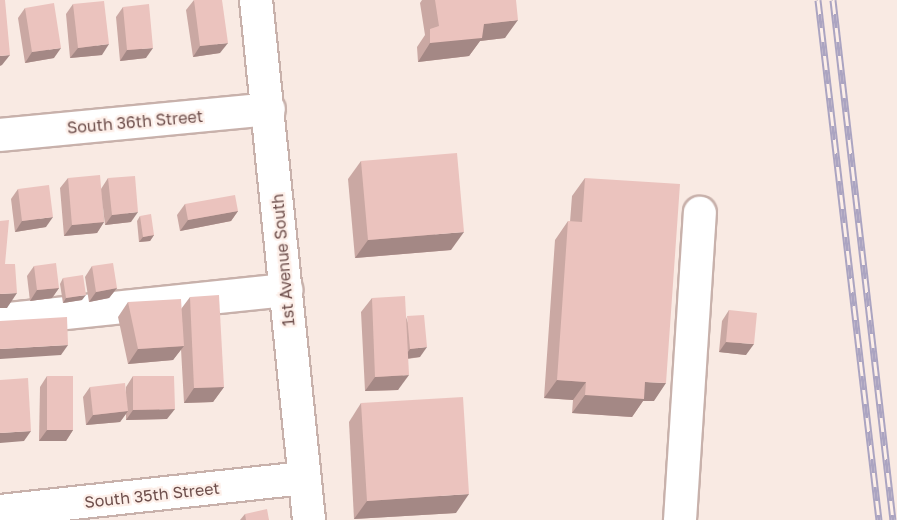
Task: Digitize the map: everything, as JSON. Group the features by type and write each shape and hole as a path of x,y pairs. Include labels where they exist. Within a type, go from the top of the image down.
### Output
{"street":[{"name":"1st Avenue South","path":"256,0 269,109 303,478 309,520"},
{"name":"South 36th Street","path":"0,135 269,109"},
{"path":"680,520 700,213"},
{"path":"0,320 286,290"},
{"name":"South 35th Street","path":"0,511 303,478"}],"building":[{"path":"0,0 5,0 10,55 0,56"},
{"path":"194,0 222,0 228,43 200,46"},
{"path":"435,0 516,0 518,20 484,24 482,38 430,43 430,29 439,26"},
{"path":"104,1 109,44 78,48 73,4"},
{"path":"54,3 61,48 32,52 25,8"},
{"path":"149,4 153,48 127,50 123,7"},
{"path":"457,153 464,232 368,240 361,161"},
{"path":"100,175 104,222 72,225 68,178"},
{"path":"135,176 138,212 112,215 108,178"},
{"path":"585,178 680,184 666,383 645,382 644,399 585,395 586,382 557,380 568,221 582,222"},
{"path":"49,185 53,217 22,221 18,189"},
{"path":"235,195 238,211 188,220 185,204"},
{"path":"151,214 154,235 143,237 140,216"},
{"path":"9,220 5,264 15,264 17,293 0,294 0,221"},
{"path":"56,263 59,288 37,290 34,266"},
{"path":"113,263 117,288 96,292 92,266"},
{"path":"83,275 86,295 66,298 63,278"},
{"path":"219,295 224,387 194,388 190,297"},
{"path":"405,296 409,375 375,377 372,298"},
{"path":"181,299 184,346 138,349 128,302"},
{"path":"729,310 757,313 754,344 726,342"},
{"path":"424,315 427,347 410,349 407,316"},
{"path":"67,317 68,345 0,349 0,321"},
{"path":"47,376 73,376 73,430 47,430"},
{"path":"133,376 174,376 175,409 133,410"},
{"path":"28,378 31,431 0,433 0,380"},
{"path":"125,383 128,411 93,415 90,387"},
{"path":"463,397 469,494 367,501 361,403"},
{"path":"267,509 269,520 246,520 245,514"}],"railway":[{"path":"818,0 879,520"},
{"path":"833,0 893,520"}]}
